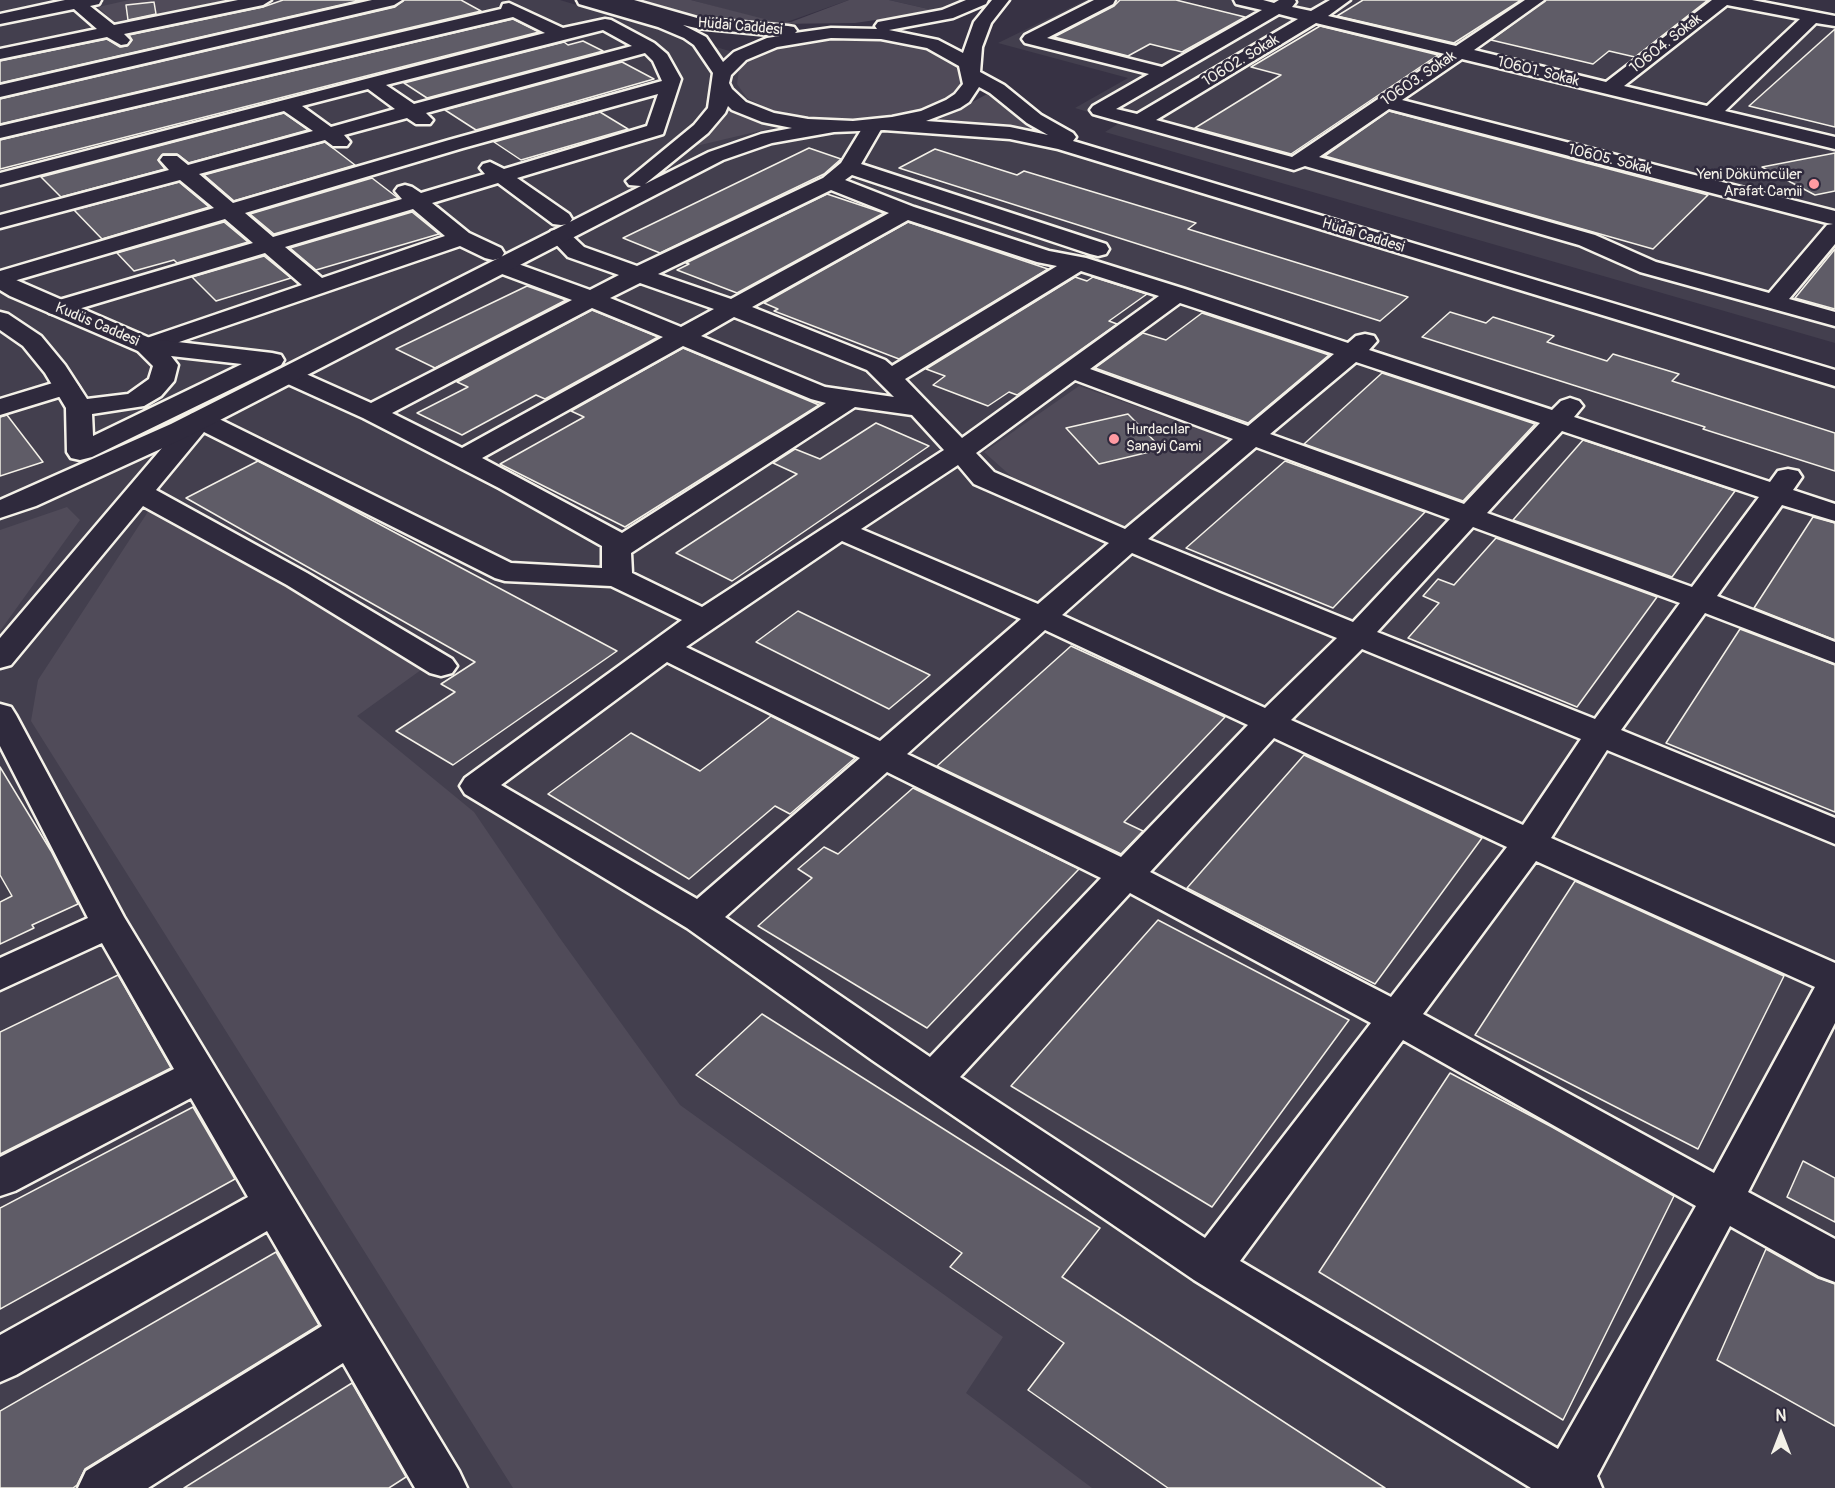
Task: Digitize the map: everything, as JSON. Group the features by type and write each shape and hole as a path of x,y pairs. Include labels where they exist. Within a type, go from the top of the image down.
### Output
{"street":[{"path":"0,54 262,0"},
{"path":"0,91 394,0"},
{"name":"Hüdai Caddesi","path":"585,0 664,23 690,34 700,41 721,78 723,91 729,98 753,112 788,122 831,127"},
{"name":"Hüdai Caddesi","path":"616,0 696,24 881,34 916,39 956,55 971,73 997,89 1034,119 1067,137 1835,367"},
{"path":"560,228 631,185 701,129 718,109 721,78 732,61 761,46 801,36 837,33 947,14 980,0"},
{"path":"0,487 32,476 80,452 280,368 560,228 716,156 768,138 831,127 879,125 927,115 953,104 968,91 973,47 984,22 1001,0"},
{"path":"1107,0 1031,39 1165,73"},
{"name":"10601. Sokak","path":"1242,0 1284,3 1318,14 1715,109 1835,133"},
{"name":"10602. Sokak","path":"1284,3 1100,110 1140,121 1342,0"},
{"name":"10603. Sokak","path":"1303,159 1536,0"},
{"path":"1725,0 1835,21"},
{"name":"10604. Sokak","path":"1614,85 1725,0"},
{"path":"0,19 81,1 110,31 219,121"},
{"path":"475,4 490,13 518,7 561,34"},
{"path":"300,6 400,76"},
{"path":"0,132 183,91 518,7"},
{"path":"1715,109 1812,17"},
{"path":"0,179 219,121 605,24 648,46 661,58 672,79 656,130 57,308"},
{"path":"0,222 648,46"},
{"path":"371,83 502,176 560,228 576,252 734,308 876,365 920,408 984,478 1357,636 1835,832"},
{"path":"0,279 456,144 670,85"},
{"name":"10605. Sokak","path":"1386,102 1835,218"},
{"path":"287,104 328,133 371,169 419,201 461,238 497,259 820,394 920,408"},
{"name":"10601. Sokak","path":"1715,109 1835,143"},
{"path":"1140,121 1294,164 1303,159 1587,240 1648,267 1835,319"},
{"path":"372,413 639,274 840,174 879,125"},
{"name":"Hüdai Caddesi","path":"879,125 1010,133 1062,144 1835,378"},
{"path":"146,140 318,287"},
{"path":"840,174 906,212 1046,256 1078,263 1178,294 1360,345"},
{"path":"840,174 1782,485 1835,513"},
{"path":"463,458 906,212"},
{"path":"1774,302 1835,230"},
{"path":"79,408 135,401 152,391 161,381 166,364 147,346 461,238"},
{"path":"890,378 1078,263"},
{"name":"Kudüs Caddesi","path":"0,279 18,291 147,346 280,368 463,458 616,542 617,563"},
{"path":"1178,294 960,452 704,619 477,786 700,918 933,1080 1210,1266 1572,1485 1835,986"},
{"path":"5,327 32,341 79,408 80,452"},
{"path":"700,918 1128,540 1360,345"},
{"path":"0,510 200,420 280,368"},
{"path":"1073,371 1699,600 1835,653"},
{"path":"0,407 66,387"},
{"path":"200,420 505,572 617,563 851,398"},
{"path":"933,1080 1269,723 1357,636 1564,412"},
{"path":"0,658 200,420"},
{"path":"1782,485 1835,492"},
{"path":"1210,1266 1530,843 1600,734 1782,485"},
{"path":"140,493 297,579 441,666"},
{"path":"840,530 1041,617 1530,843 1835,979"},
{"path":"617,563 704,619"},
{"path":"664,648 1126,875 1398,1019 1835,1262"},
{"path":"0,715 110,924 442,1488"},
{"path":"0,975 110,924"},
{"path":"0,1178 200,1075"},
{"path":"0,1360 275,1204"},
{"path":"103,1488 351,1334"}],"shaded area":[{"path":"0,0 560,0 1835,384 1835,1488 0,1488"},
{"path":"129,0 242,0 124,23 114,22 98,7"},
{"path":"642,0 691,0 776,22 791,22 849,0 889,0 937,11 855,23 774,24 704,18"},
{"path":"691,0 849,0 784,23 768,21"},
{"path":"889,0 959,0 937,11"},
{"path":"1086,0 1750,0 1835,16 1835,343 1105,132 1121,122 1075,108 1128,78 998,43"},
{"path":"842,36 878,37 912,42 940,51 958,63 964,77 958,91 939,104 910,114 874,120 836,121 799,117 768,109 747,98 737,84 739,70 752,58 775,47"},
{"path":"991,92 1017,115 1054,136 993,126 933,123"},
{"path":"727,101 789,124 696,146 718,123"},
{"path":"1079,386 1233,441 1128,528 1012,477 984,452"},
{"path":"153,504 432,662 357,716 474,812 559,937 680,1105 1003,1337 966,1393 1092,1488 513,1488 31,721 38,680"},
{"path":"67,507 80,520 0,631 0,530"}],"building":[{"path":"283,0 362,0 0,83 0,61 107,39 120,47 127,46 132,40 129,35 263,7"},
{"path":"404,0 461,0 481,11 0,124 0,99 395,7"},
{"path":"1120,0 1176,0 1245,17 1182,52 1150,44 1128,56 1054,37 1114,6"},
{"path":"1363,0 1521,0 1454,43 1337,16"},
{"path":"1546,0 1708,0 1635,57 1609,51 1593,64 1491,40"},
{"path":"154,2 156,14 128,20 126,5"},
{"path":"513,19 539,32 0,169 0,140"},
{"path":"1320,26 1438,55 1291,154 1195,128 1281,75 1251,67"},
{"path":"1835,29 1835,127 1749,106"},
{"path":"583,41 603,51 427,98 404,83 564,42 568,45"},
{"path":"622,62 654,79 476,130 445,110"},
{"path":"1389,111 1708,195 1653,249 1325,156"},
{"path":"600,112 628,129 521,160 494,142"},
{"path":"284,113 308,130 189,163 177,154 163,154 158,160 165,169 61,197 41,177"},
{"path":"325,142 355,165 234,201 204,175"},
{"path":"809,148 841,159 824,174 660,253 623,238"},
{"path":"935,149 1017,175 1024,171 1196,223 1188,229 1408,297 1380,321 899,168"},
{"name":"Yeni Dökümcüler Arafat Camii","path":"1835,153 1835,191 1815,195 1762,167"},
{"path":"372,178 398,198 274,234 250,214"},
{"path":"179,182 209,207 102,239 74,210"},
{"path":"827,194 884,213 737,293 677,270 689,264 686,263"},
{"path":"412,212 439,234 316,270 290,248"},
{"path":"224,222 248,242 177,263 174,260 134,271 117,253"},
{"path":"908,222 1048,269 899,359 774,311 778,309 764,303"},
{"path":"1835,249 1835,309 1795,298"},
{"path":"264,256 291,278 216,301 192,277"},
{"path":"1075,277 1087,281 1093,277 1147,294 1109,321 1117,324 1017,395 1009,392 988,406 933,385 945,376 926,369"},
{"path":"527,286 566,300 435,368 396,349"},
{"path":"592,310 658,337 545,399 536,395 462,435 417,413 468,387 457,382"},
{"path":"1450,312 1486,323 1493,317 1554,336 1547,342 1607,361 1613,354 1679,374 1672,381 1835,433 1835,471 1422,337"},
{"path":"1202,313 1329,355 1248,423 1095,368 1143,333 1166,340"},
{"path":"683,348 819,405 625,527 500,464 584,417 571,411"},
{"path":"1382,373 1535,424 1463,501 1304,444"},
{"name":"Hurdacılar Sanayi Cami","path":"1128,414 1162,449 1099,464 1066,428"},
{"path":"7,415 43,462 0,476 0,417"},
{"path":"876,423 929,446 732,581 676,553 797,474 773,463 795,449 820,459"},
{"path":"1583,440 1735,491 1672,577 1513,520"},
{"path":"258,461 617,651 453,765 396,731 455,692 441,684 475,662 186,498"},
{"path":"1285,461 1425,512 1333,608 1186,548"},
{"path":"1813,517 1835,523 1835,640 1754,608"},
{"path":"1496,538 1657,597 1577,707 1408,638 1439,603 1423,596 1438,579 1454,585"},
{"path":"798,611 930,675 889,709 756,642"},
{"path":"1740,629 1835,665 1835,812 1666,743"},
{"path":"1071,646 1225,717 1124,822 1143,831 1121,854 937,766"},
{"path":"771,716 855,758 790,814 775,806 689,879 548,794 631,733 700,771"},
{"path":"1304,755 1482,838 1375,984 1187,888"},
{"path":"0,767 51,851 78,904 32,925 34,928 0,944 0,902 12,896 0,875"},
{"path":"913,788 1079,869 927,1028 758,926 812,878 798,869 824,847 838,854"},
{"path":"1575,881 1784,976 1698,1149 1475,1035"},
{"path":"1158,920 1349,1020 1212,1207 1011,1086"},
{"path":"118,975 171,1068 0,1154 0,1032"},
{"path":"762,1014 1100,1228 1062,1277 1385,1488 1168,1488 1028,1390 1064,1343 950,1267 962,1253 696,1075"},
{"path":"1450,1073 1674,1196 1563,1420 1319,1272"},
{"path":"193,1107 235,1179 0,1309 0,1208"},
{"path":"1803,1161 1835,1178 1835,1222 1787,1197"},
{"path":"1766,1249 1818,1278 1835,1284 1835,1426 1717,1360"},
{"path":"276,1252 319,1325 85,1469 73,1488 0,1488 0,1411"},
{"path":"352,1383 406,1477 389,1488 184,1488"}],"place":[{"name":"Yeni Dökümcüler Arafat Camii","path":"1814,184"},
{"name":"Hurdacılar Sanayi Cami","path":"1114,439"}]}
